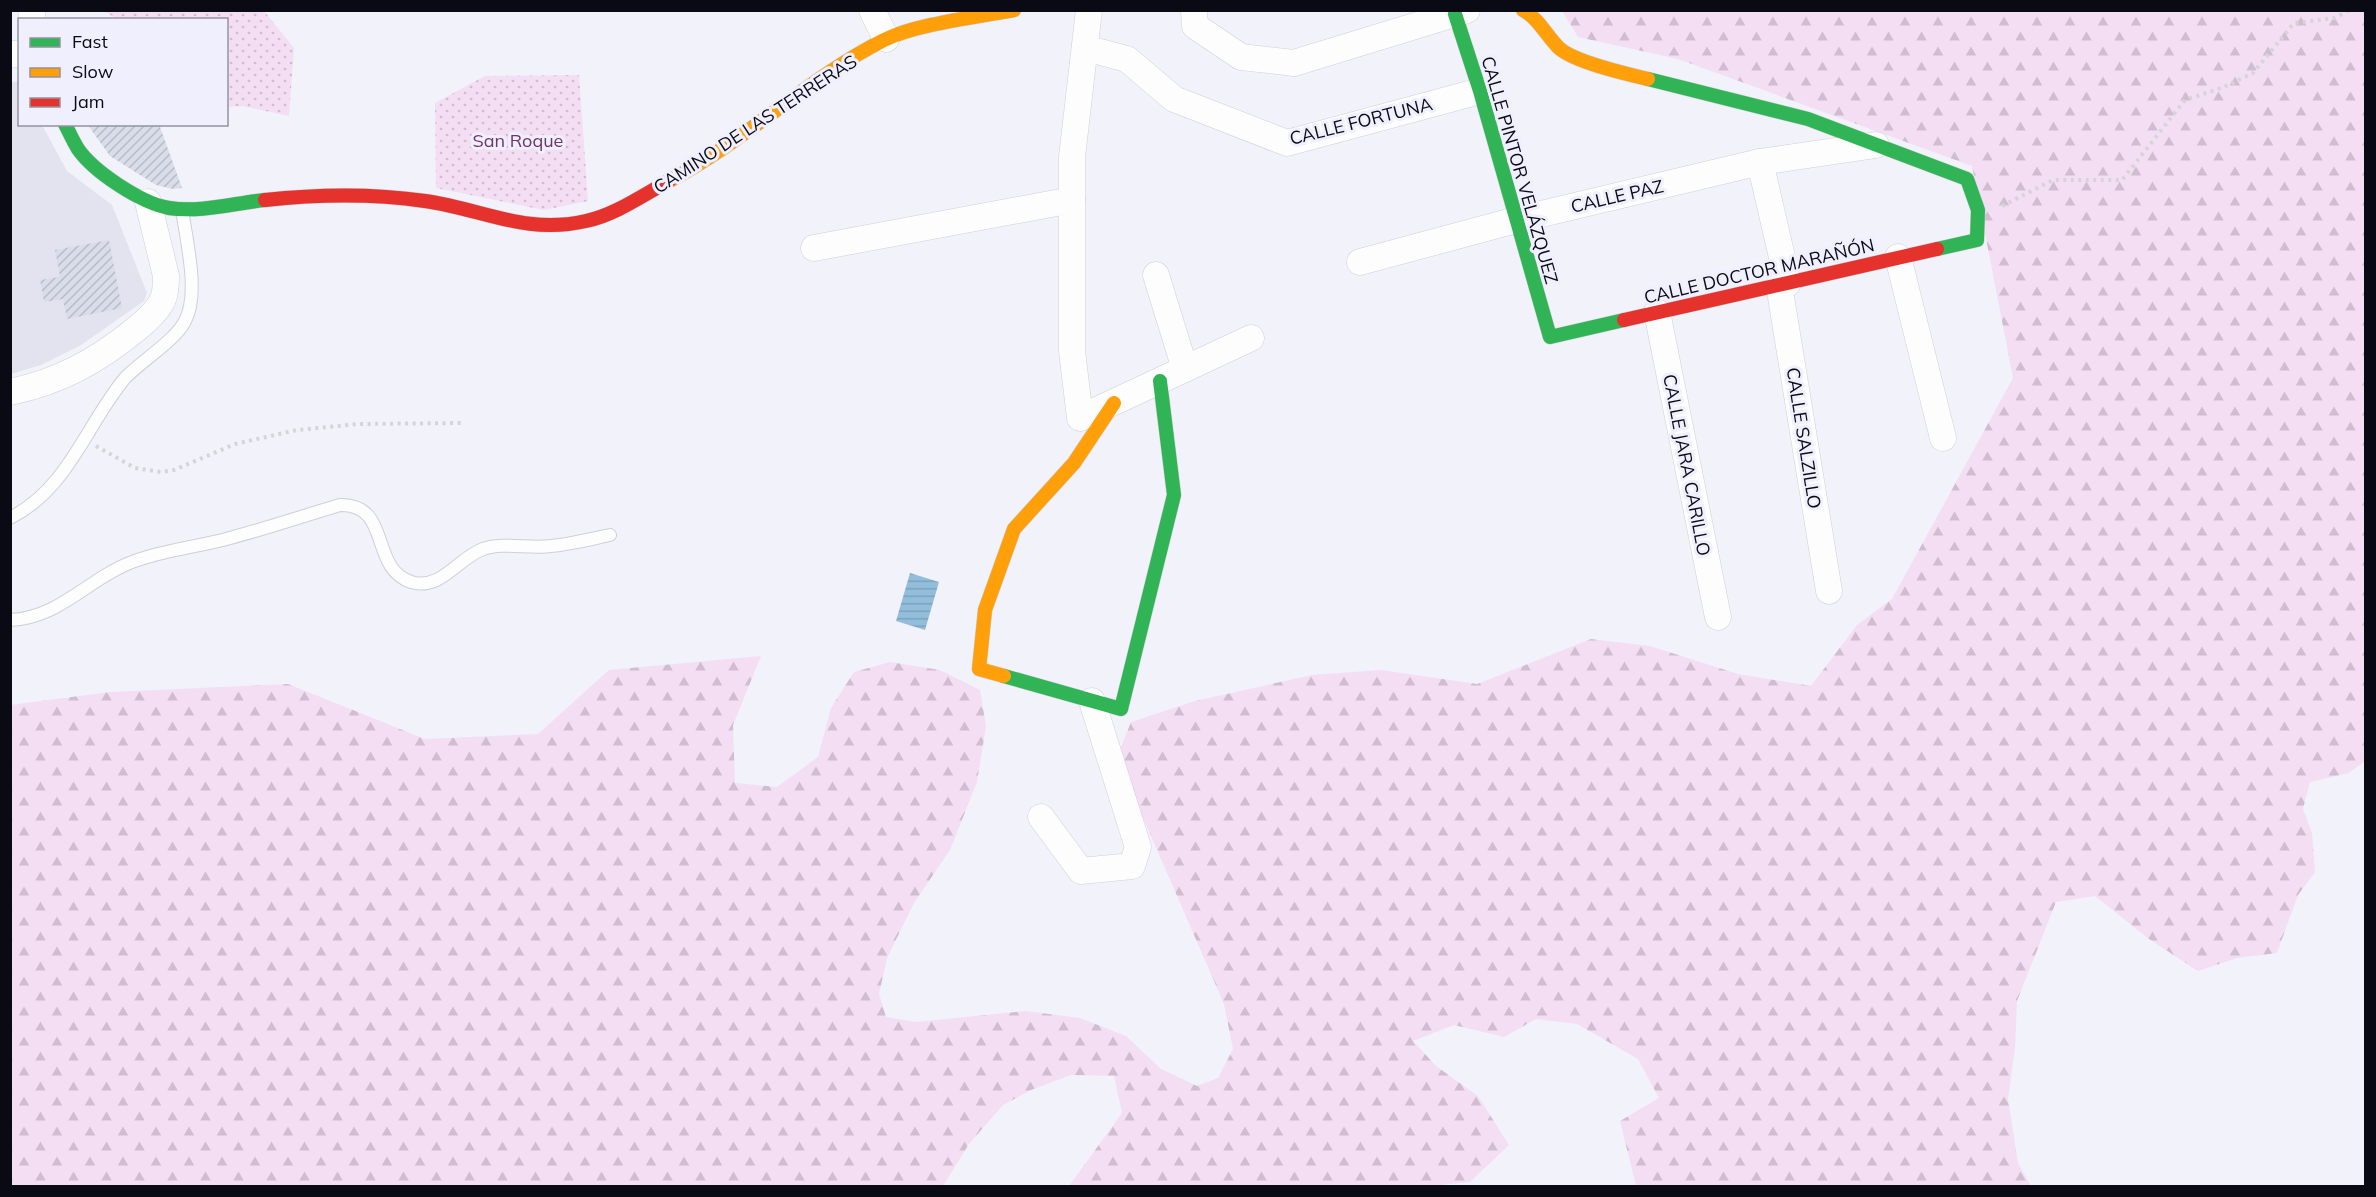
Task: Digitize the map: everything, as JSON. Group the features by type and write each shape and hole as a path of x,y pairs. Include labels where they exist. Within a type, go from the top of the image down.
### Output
{"street":[{"path":"872,10 886,39"},
{"path":"1089,10 1072,157 1072,351 1080,418 1251,338"},
{"path":"1194,10 1195,26 1241,57 1294,63 1461,12"},
{"path":"1523,10 1533,16 1560,49 1574,57 1631,75 1808,119 1967,180 1978,210"},
{"name":"CAMINO DE LAS TERRERAS","path":"66,126 78,149 98,170 148,202 170,208 318,194 370,195 427,201 519,224 555,226 588,221 645,196 681,175 853,58 886,39 914,30 1009,11"},
{"name":"CALLE PINTOR VELÁZQUEZ","path":"1461,12 1480,91 1550,337"},
{"name":"CALLE FORTUNA","path":"1085,48 1127,59 1174,99 1287,143 1480,91"},
{"name":"CALLE PAZ","path":"1360,262 1516,220 1760,162 1877,145"},
{"name":"CALLE SALZILLO","path":"1760,162 1784,284 1829,591"},
{"path":"814,248 1072,200"},
{"path":"10,392 46,383 85,366 147,320 163,301 166,276 148,202"},
{"name":"CALLE DOCTOR MARAÑÓN","path":"1550,337 1977,240 1978,210"},
{"path":"1898,257 1943,438"},
{"path":"1156,275 1185,369"},
{"name":"CALLE JARA CARILLO","path":"1657,312 1718,617"},
{"path":"1114,403 1074,462 1014,529 985,610 980,669 1121,709 1174,495 1160,381"},
{"path":"1041,817 1081,871 1132,866 1138,847 1092,701"}],"lane":[{"path":"10,518 34,504 44,495 62,473 111,396 127,376 184,322 192,294 182,208"},
{"path":"10,620 28,619 56,609 102,578 134,561 230,538 339,505 349,505 365,511 371,518 391,568 397,575 417,584 429,584 440,578 481,549 552,546 610,535"}],"path":[{"path":"1978,210 1994,210 2053,180 2122,180 2185,100 2224,87 2253,73 2294,23 2335,18 2349,10"},
{"path":"85,439 135,468 161,472 174,470 235,444 297,430 358,424 463,423"}],"shaded area":[{"path":"18,81 18,126 43,126 67,171 112,205 147,293 144,301 81,345 41,365 11,374 10,83"}],"green space":[{"path":"104,11 264,11 294,48 289,116 242,106 228,107 228,18 115,18"},
{"path":"1562,11 2365,11 2365,761 2349,773 2310,782 2303,809 2312,833 2315,872 2298,895 2277,953 2237,958 2198,971 2149,939 2095,896 2056,902 2017,1001 2015,1048 2008,1099 2018,1163 2031,1186 1636,1186 1620,1121 1659,1098 1638,1059 1577,1024 1536,1019 1504,1037 1454,1025 1413,1041 1436,1066 1478,1096 1509,1145 1470,1182 1431,1186 1069,1186 1122,1113 1114,1076 1071,1075 1031,1090 1003,1105 969,1144 943,1186 11,1186 10,705 110,692 288,684 425,739 538,734 609,670 761,656 733,725 735,783 777,787 818,757 831,708 854,672 890,662 940,670 980,690 986,726 977,782 950,850 914,903 887,958 879,994 886,1017 916,1022 1026,1011 1080,1018 1126,1036 1161,1069 1197,1086 1218,1078 1233,1049 1224,1004 1131,790 1119,752 1131,722 1195,701 1312,675 1381,670 1477,684 1591,639 1650,646 1738,674 1811,686 1857,625 1892,599 2013,378 1972,166 1678,59 1578,37"},
{"name":"San Roque","path":"579,75 588,201 544,210 436,188 435,103 485,76"}],"water":[{"path":"910,573 939,582 925,630 896,621"}],"building":[{"path":"88,126 160,126 182,188 173,189 156,185 110,156"},
{"path":"109,240 122,308 67,319 63,299 44,302 40,280 60,277 55,250"}],"traffic: fast":[{"path":"1455,14 1480,91 1550,337 1624,320"},
{"path":"1648,79 1808,119 1967,179 1978,210 1977,240 1937,249"},
{"path":"66,126 78,149 95,167 132,193 158,205 192,209 265,200"},
{"path":"1004,676 1121,709 1174,495 1160,381"}],"traffic: slow":[{"path":"669,181 724,148 856,55 884,40 929,25 1014,10"},
{"path":"1523,10 1534,18 1566,53 1601,67 1648,79"},
{"path":"1004,676 979,669 985,610 1014,529 1074,463 1114,403"}],"traffic: jam":[{"path":"265,200 305,196 385,197 425,201 504,219 543,225 597,218 629,204 669,181"},
{"path":"1624,320 1937,249"}]}
